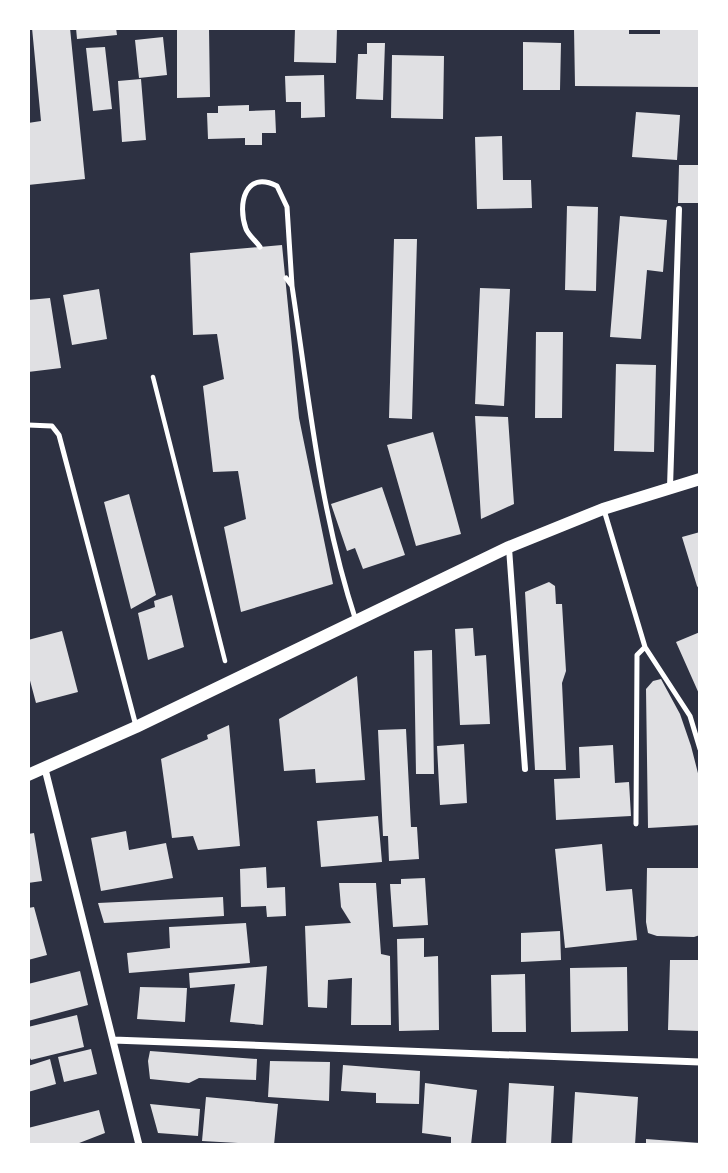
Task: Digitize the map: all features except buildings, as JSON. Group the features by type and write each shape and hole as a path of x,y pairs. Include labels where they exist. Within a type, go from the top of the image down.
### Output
{"street":[{"path":"670,487 679,209"},
{"path":"28,775 136,727 509,547 603,509 700,480"},
{"path":"509,547 525,769"},
{"path":"45,769 139,1145"},
{"path":"113,1040 700,1062"}],"lane":[{"path":"260,247 247,231 243,197 249,187 268,181 278,186 286,207 292,286 323,495 340,572 356,621"},
{"path":"286,278 292,286"},
{"path":"28,425 52,426 59,435 136,727"},
{"path":"603,509 645,647 690,716 700,749"},
{"path":"636,824 637,655 645,647"}],"path":[{"path":"153,377 230,682"}]}
